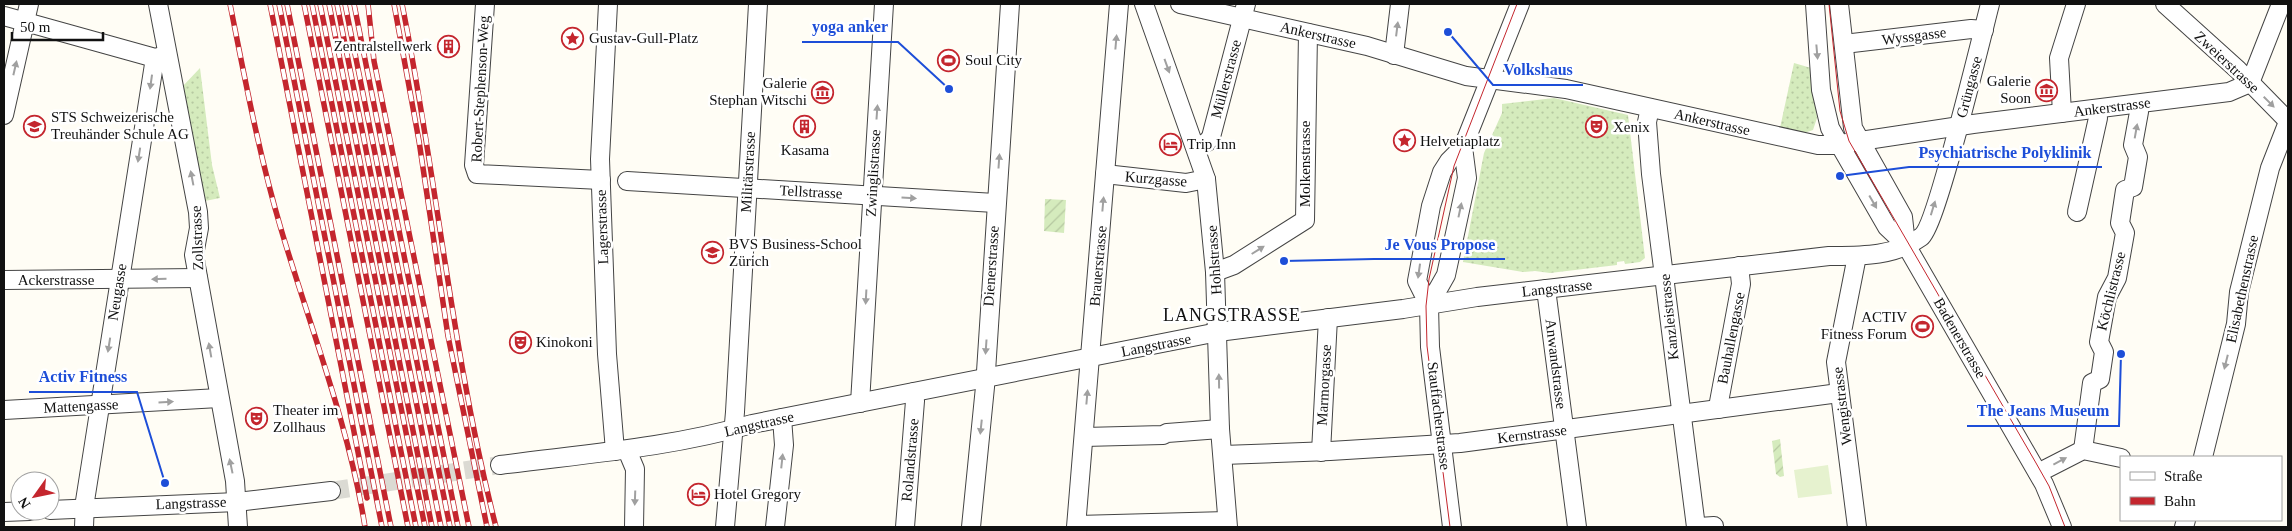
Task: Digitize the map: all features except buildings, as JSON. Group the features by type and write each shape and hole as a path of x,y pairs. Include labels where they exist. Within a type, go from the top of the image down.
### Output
{"street":[{"path":"4,116 29,4"},
{"name":"Zollstrasse","path":"158,4 161,56 198,212 199,228 194,254 237,502 238,527"},
{"name":"Robert-Stephenson-Weg","path":"485,4 474,160 477,174 601,180"},
{"name":"Lagerstrasse","path":"608,4 601,125 601,180 608,380 621,450 635,469 634,527"},
{"name":"Militärstrasse","path":"725,527 734,429 758,4"},
{"name":"Zwinglistrasse","path":"860,403 884,4"},
{"name":"Dienerstrasse","path":"971,527 985,378 995,203 1010,4"},
{"name":"Brauerstrasse","path":"1076,526 1119,4"},
{"name":"Hohlstrasse","path":"1144,4 1196,148 1206,179 1210,202 1218,332 1220,429 1227,524"},
{"name":"Ankerstrasse","path":"1180,4 1244,10 1308,32 1367,46 1466,76 1544,84 1818,146 1839,145 2062,113 2229,92 2250,83"},
{"path":"1394,55 1400,4"},
{"name":"Stauffacherstrasse","path":"1452,527 1430,347 1429,304 1418,281 1431,206 1442,172 1449,160 1463,147 1520,4"},
{"name":"Badenerstrasse","path":"1815,4 1821,90 1830,128 1887,227 1906,245 2041,478 2062,527"},
{"name":"Badenerstrasse","path":"1839,4 1853,128 1859,142 1903,217 1906,245"},
{"name":"Grüngasse","path":"1906,245 1926,232 1958,128 1990,4"},
{"path":"2062,113 2058,66 2076,4"},
{"name":"Zweierstrasse","path":"2165,4 2250,83 2288,122"},
{"path":"2250,83 2281,4"},
{"name":"Müllerstrasse","path":"1196,148 1208,142 1211,136 1244,10"},
{"path":"4,16 161,56"},
{"name":"Wyssgasse","path":"1844,44 1971,29 1984,30"},
{"name":"Molkenstrasse","path":"1215,272 1234,265 1305,220 1308,32"},
{"name":"Neugasse","path":"84,527 84,508 119,280 161,56"},
{"name":"Köchlistrasse","path":"2083,450 2092,384 2100,379 2104,352 2099,342 2107,297 2117,278 2125,233 2120,223 2125,190 2133,187 2138,157 2133,145 2139,112 2138,104"},
{"name":"Kanzleistrasse","path":"1650,108 1647,122 1651,174 1665,275 1666,300 1680,415 1703,527"},
{"path":"2077,212 2098,118 2097,109"},
{"name":"Elisabethenstrasse","path":"2203,456 2236,324 2239,292 2270,168 2288,122"},
{"name":"Stauffacherstrasse","path":"1429,304 1443,284 1448,266 1467,178 1463,147"},
{"name":"Kurzgasse","path":"1105,174 1186,183 1206,179"},
{"name":"Tellstrasse","path":"627,181 995,203"},
{"name":"Langstrasse","path":"500,465 660,445 782,418 1218,332 1477,296 1829,256 1886,253 1906,245"},
{"name":"Wengistrasse","path":"1857,256 1836,362 1857,527"},
{"name":"Bauhallengasse","path":"1719,409 1741,284 1739,266"},
{"name":"Ackerstrasse","path":"4,280 198,278"},
{"name":"Anwandstrasse","path":"1546,289 1577,527"},
{"name":"Marmorgasse","path":"1320,452 1328,318"},
{"name":"Rolandstrasse","path":"905,527 915,400 914,392"},
{"name":"Kernstrasse","path":"1223,455 1320,452 1442,444 1680,415 1839,392"},
{"name":"Mattengasse","path":"4,410 219,398"},
{"path":"776,527 784,445 782,418"},
{"path":"1084,437 1163,435 1220,429"},
{"path":"2049,527 2042,501 2041,478 2083,450 2120,458"},
{"name":"Langstrasse","path":"60,509 237,502 331,491"},
{"path":"1076,526 1227,524"}],"green space":[{"path":"1794,63 1811,68 1817,118 1813,130 1804,133 1780,128"},
{"path":"200,68 212,165 220,198 205,201 182,87"},
{"path":"1554,98 1628,115 1645,258 1640,262 1625,264 1624,261 1617,262 1617,265 1550,273 1523,272 1463,262 1484,153 1502,113 1502,104"},
{"path":"1045,199 1066,200 1064,233 1044,231"},
{"path":"1780,439 1784,476 1780,477 1776,474 1772,441"},
{"path":"1828,465 1832,494 1798,498 1794,470"}],"tunnel":[{"path":"331,491 500,465"}],"tram line":[{"path":"1450,527 1427,346 1426,306 1429,279 1454,166 1517,4"},
{"path":"1829,4 1840,111 1849,141 2049,486 2065,527"}],"railway":[{"path":"230,4 266,173 292,266 339,414 358,489 365,527"},
{"path":"270,4 367,498"},
{"path":"279,4 382,527"},
{"path":"287,4 391,527"},
{"path":"304,4 408,527"},
{"path":"312,4 416,527"},
{"path":"320,4 425,527"},
{"path":"329,4 432,527"},
{"path":"337,4 441,527"},
{"path":"345,4 450,527"},
{"path":"354,4 458,527"},
{"path":"368,4 374,61 469,527"},
{"path":"394,4 419,141 448,336 487,527"},
{"path":"402,4 456,332 481,462 496,527"}],"place":[{"name":"Volkshaus","path":"1448,32"},
{"name":"Gustav-Gull-Platz","path":"573,38"},
{"name":"Zentralstellwerk","path":"448,46"},
{"name":"Soul City","path":"949,60"},
{"name":"yoga anker","path":"949,89"},
{"name":"Galerie Soon","path":"2047,90"},
{"name":"Galerie Stephan Witschi","path":"823,92"},
{"name":"STS Schweizerische Treuhänder Schule AG","path":"35,126"},
{"name":"Kasama","path":"805,127"},
{"name":"Xenix","path":"1597,127"},
{"name":"Helvetiaplatz","path":"1404,141"},
{"name":"Trip Inn","path":"1171,144"},
{"name":"Psychiatrische Polyklinik","path":"1840,176"},
{"name":"BVS Business-School Zürich","path":"713,253"},
{"name":"Je Vous Propose","path":"1284,261"},
{"name":"ACTIV Fitness Forum","path":"1923,326"},
{"name":"Kinokoni","path":"520,342"},
{"name":"The Jeans Museum","path":"2121,354"},
{"name":"Theater im Zollhaus","path":"257,419"},
{"name":"Activ Fitness","path":"165,483"},
{"name":"Hotel Gregory","path":"698,494"}],"district":[{"name":"LANGSTRASSE","path":"1232,315"}]}
